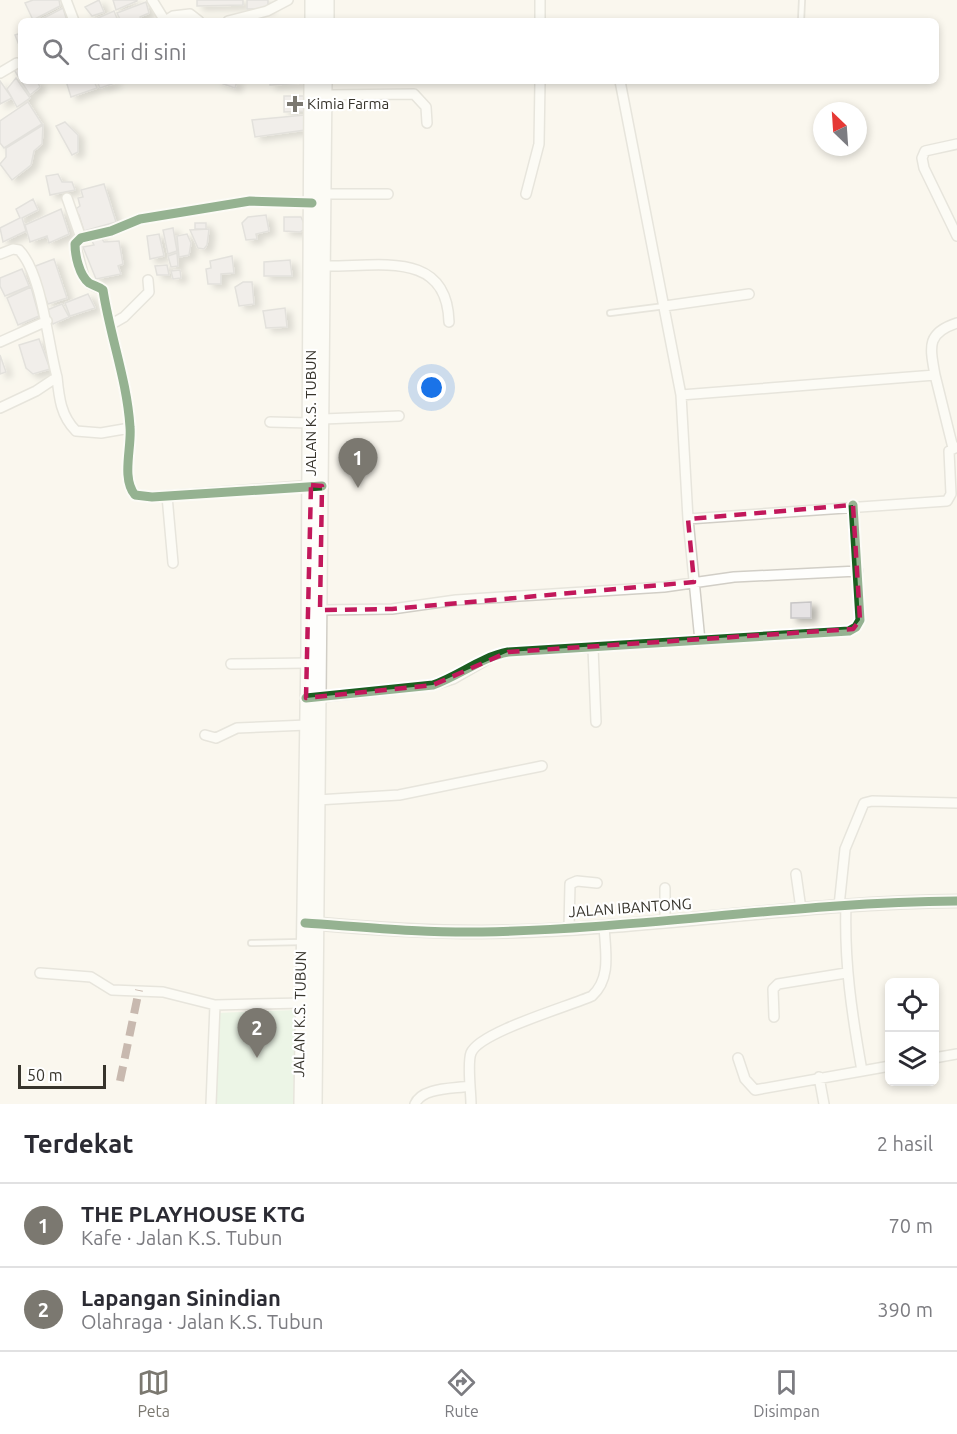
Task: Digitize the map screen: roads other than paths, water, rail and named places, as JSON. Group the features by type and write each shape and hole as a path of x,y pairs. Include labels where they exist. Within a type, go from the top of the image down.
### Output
{"highway":[{"path":"313,0 313,18"},
{"path":"326,0 326,18"},
{"name":"JALAN K.S. TUBUN","path":"312,84 318,199 316,486 320,610 311,724 314,1104"},
{"name":"JALAN K.S. TUBUN","path":"318,199 324,88"},
{"name":"JALAN K.S. TUBUN","path":"312,698 308,663 316,486"},
{"name":"JALAN K.S. TUBUN","path":"302,1104 305,942 311,923 317,800 312,748"}],"street":[{"path":"66,0 73,18"},
{"path":"152,0 162,18"},
{"path":"240,18 267,11 288,0"},
{"path":"540,0 540,18"},
{"path":"169,18 190,14 195,18"},
{"path":"0,73 17,63"},
{"path":"526,194 539,144 540,84"},
{"path":"621,84 681,395 688,519 700,641"},
{"path":"324,88 414,94 426,107 427,123"},
{"path":"957,144 934,147 925,151 922,158 924,168 957,236"},
{"path":"316,486 142,497 132,490 129,477 130,428 122,367 102,290 90,284 79,266 75,244 81,238 111,231 140,219 240,203 388,194"},
{"path":"67,198 81,238"},
{"path":"0,254 13,249 23,254 47,321 49,349 57,377 59,398 64,414 76,431 101,433 130,428"},
{"path":"318,266 396,265 424,272 434,278 444,291 449,322"},
{"path":"110,325 124,317 149,292 148,280"},
{"path":"664,306 749,294"},
{"path":"0,342 47,321"},
{"path":"688,519 853,505 947,501 951,494 949,457 955,448 934,375 933,337 941,328 957,323"},
{"path":"681,395 934,375"},
{"path":"0,408 36,391 57,377"},
{"path":"270,422 399,416"},
{"path":"167,496 173,563"},
{"path":"312,698 433,685 453,679 493,656 508,652 853,629 860,620 853,505"},
{"path":"320,610 392,609 456,600 649,589 770,574 858,571"},
{"path":"593,648 596,722"},
{"path":"231,664 308,663"},
{"path":"205,735 216,738 237,728 311,724"},
{"path":"317,800 399,795 543,766"},
{"path":"862,1071 846,973 843,906 845,849 864,803 957,803"},
{"path":"796,874 801,909"},
{"path":"569,928 570,884 577,881 597,883"},
{"path":"665,888 665,921"},
{"name":"JALAN IBANTONG","path":"311,923 480,932 569,928 843,906 957,901"},
{"path":"471,1104 470,1057 478,1045 529,1019 592,996 599,990 606,971 604,925"},
{"path":"774,1017 773,989 778,984 846,973"},
{"path":"40,974 91,977 112,990 163,992 215,1005 304,1003"},
{"path":"211,1104 215,1005"},
{"path":"939,1057 957,1054"},
{"path":"738,1058 745,1079 754,1090 885,1067"},
{"path":"819,1077 824,1104"},
{"path":"415,1104 418,1097 432,1091 471,1086"}],"lane":[{"path":"801,18 802,0"},
{"path":"610,313 664,306"},
{"path":"251,943 305,942"}],"place":[{"name":"Kimia Farma","path":"295,104"},
{"name":"THE PLAYHOUSE KTG","path":"358,488"},
{"name":"Lapangan Sinindian","path":"257,1058"}]}
